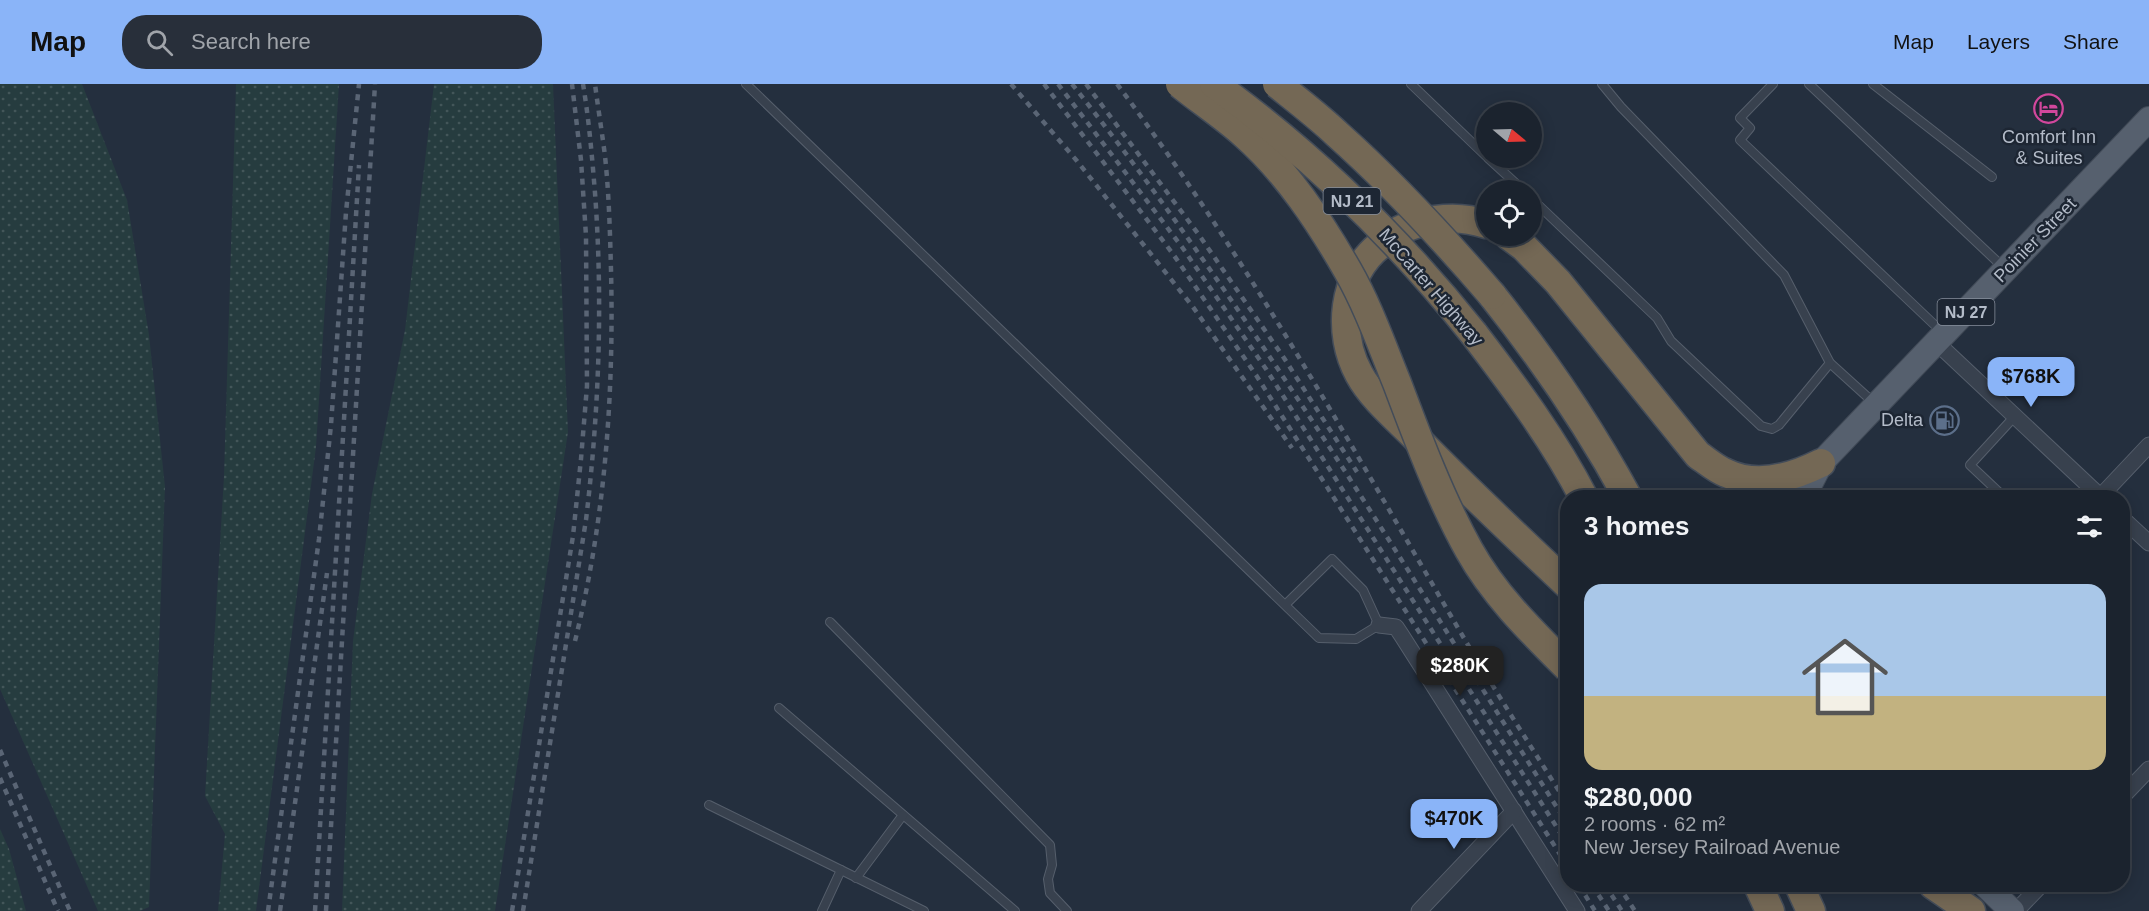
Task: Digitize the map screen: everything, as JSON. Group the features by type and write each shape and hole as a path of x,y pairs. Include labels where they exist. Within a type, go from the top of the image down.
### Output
{"highway":[{"path":"1180,84 1245,135 1288,181 1320,224 1349,273 1376,330 1410,417 1470,551 1509,606 1560,660"},
{"name":"McCarter Highway","path":"1214,84 1274,129 1371,219 1443,295 1524,400 1579,490"},
{"name":"NJ 21","path":"1277,84 1336,133 1401,194 1448,243 1533,348 1605,455 1624,490"},
{"path":"1476,221 1450,218 1424,222 1400,230 1376,248 1361,266 1349,291 1346,315 1349,349 1360,376 1378,399 1468,490 1560,577"},
{"path":"1523,246 1558,282 1698,455 1722,490"},
{"path":"1605,455 1638,490"},
{"path":"1698,455 1724,473 1751,480 1799,474 1821,464"},
{"path":"1761,892 1770,911"},
{"path":"1802,892 1811,911"},
{"path":"1943,892 1971,911"}],"main road":[{"name":"Poinier Street","path":"1821,464 2149,119"},
{"name":"NJ 27","path":"1807,490 1821,464"},
{"path":"1993,892 2014,911"}],"street":[{"path":"1941,339 2015,416 2092,490"},
{"path":"2107,490 2149,445"},
{"path":"2130,525 2149,543"},
{"path":"1379,625 1395,627 1560,884"},
{"path":"2130,789 2149,769"},
{"path":"1419,911 1514,811"},
{"path":"1565,892 1577,911"},
{"path":"2014,911 2034,892"}],"lane":[{"path":"746,84 1319,638 1356,639 1379,625 1364,590 1332,559 1286,605"},
{"path":"1411,84 1476,146"},
{"path":"1602,84 1621,107 1784,275 1830,363 1876,405"},
{"path":"1773,84 1740,118 1750,128 1740,140 1941,339"},
{"path":"1809,84 2006,270"},
{"path":"1873,84 1992,177"},
{"path":"1499,168 1511,180"},
{"path":"1542,209 1657,318 1671,341 1761,426 1772,429 1779,425 1830,363"},
{"path":"1997,490 1970,465 2015,416"},
{"path":"830,622 1050,845 1052,865 1048,879 1050,893 1067,911"},
{"path":"779,708 1015,911"},
{"path":"709,805 924,911"},
{"path":"856,878 903,815"},
{"path":"822,911 841,870"}],"green space":[{"path":"0,84 82,84 127,200 149,335 165,487 149,907 140,911 98,911 0,689"},
{"path":"236,84 339,84 316,447 256,911 218,911 225,834 205,796 224,476"},
{"path":"434,84 553,84 568,432 495,911 342,911 353,641 372,494 405,330"},
{"path":"0,829 9,849 26,911 0,911"}],"railway":[{"path":"268,911 319,539 331,425 346,212 359,84"},
{"path":"326,911 375,84"},
{"path":"512,911 573,536 587,386 586,236 581,160 572,84"},
{"path":"523,911 586,520 597,397 599,275 594,179 583,84"},
{"path":"575,641 594,550 605,457 611,364 612,317 608,199 605,156 595,84"},
{"path":"1011,84 1077,161 1193,307 1292,448"},
{"path":"1044,84 1173,254 1256,375 1560,854"},
{"path":"1058,84 1182,247 1266,369 1560,832"},
{"path":"1072,84 1140,172 1268,355 1330,448 1560,812"},
{"path":"1086,84 1199,235 1284,358 1357,472"},
{"path":"1117,84 1250,278 1332,412 1479,664 1560,792"},
{"path":"315,911 359,165"},
{"path":"280,911 327,573"},
{"path":"0,750 70,911"},
{"path":"0,778 58,911"},
{"path":"1583,892 1595,911"},
{"path":"1597,892 1609,911"},
{"path":"1610,892 1622,911"},
{"path":"1623,892 1635,911"}],"place":[{"name":"Comfort Inn & Suites","path":"2049,108"},
{"name":"Delta","path":"1944,420"}]}
